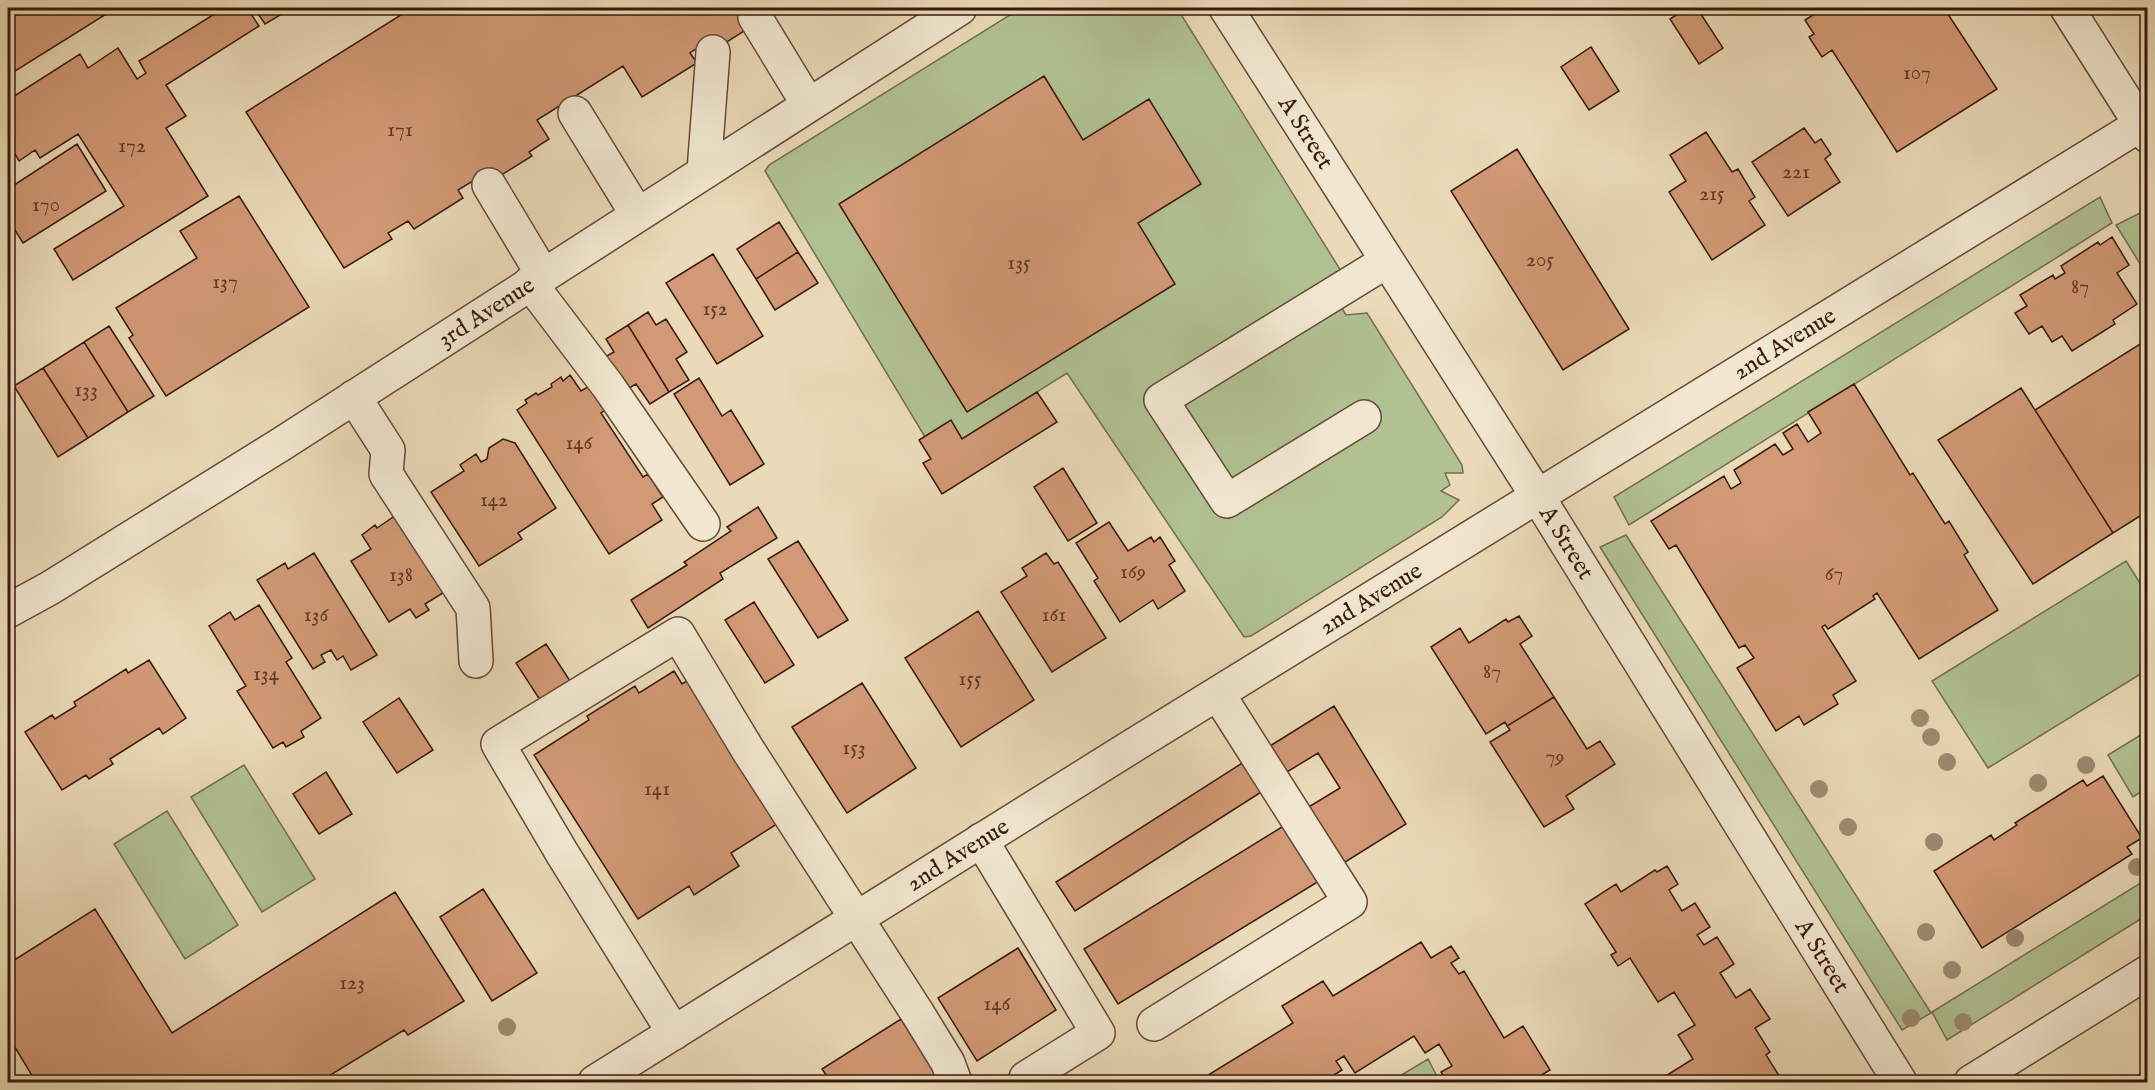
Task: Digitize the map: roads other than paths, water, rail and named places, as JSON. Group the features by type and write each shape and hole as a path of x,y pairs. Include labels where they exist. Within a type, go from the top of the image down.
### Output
{"street":[{"name":"3rd Avenue","path":"8,611 70,575 354,397 960,8"},
{"name":"A Street","path":"1226,8 1538,497 1900,1083"},
{"path":"2067,8 2145,127"},
{"path":"755,17 808,104"},
{"path":"704,171 713,52"},
{"path":"575,113 637,214"},
{"name":"2nd Avenue","path":"595,1083 981,840 2145,127"},
{"path":"489,185 537,279 703,524"},
{"path":"1364,417 1227,501 1161,400 1387,261"},
{"path":"354,397 388,450 386,474 473,608 476,661"},
{"path":"674,1033 574,873 498,744 678,634 748,750 948,1063 955,1083"},
{"path":"1154,1024 1350,902 1218,694"},
{"path":"981,840 1098,1033 1026,1078 1029,1083"},
{"path":"1971,1083 2148,972"}]}
